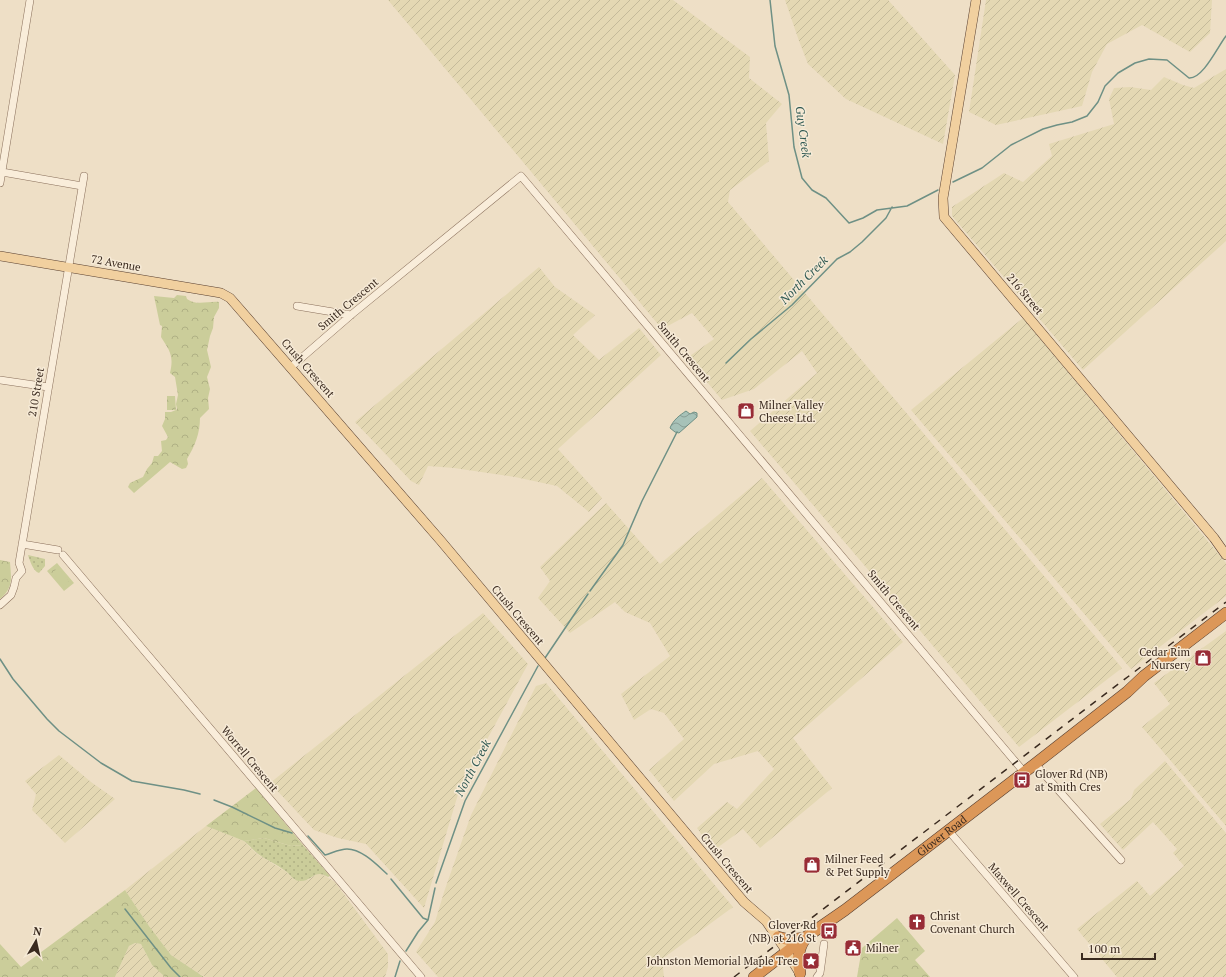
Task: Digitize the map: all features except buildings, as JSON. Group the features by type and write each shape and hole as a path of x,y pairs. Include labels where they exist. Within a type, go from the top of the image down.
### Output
{"highway":[{"name":"Glover Road","path":"1127,692 1144,676 1226,613"},
{"name":"Glover Road","path":"754,977 806,937 845,910 1127,692 1155,674 1226,620"},
{"path":"778,937 790,940 806,937"},
{"path":"801,975 798,958 801,945 806,937"}],"main road":[{"name":"216 Street","path":"976,0 943,198 944,217 1214,538 1226,555"},
{"name":"72 Avenue","path":"0,256 227,296"},
{"name":"Crush Crescent","path":"227,296 234,300 441,541 744,902 766,921 787,952"},
{"path":"1214,538 1226,550"},
{"path":"787,952 801,975"}],"street":[{"path":"0,183 30,0"},
{"path":"2,172 82,186"},
{"name":"210 Street","path":"0,605 10,594 14,587 16,578 22,570 18,563 84,176"},
{"name":"Smith Crescent","path":"291,367 351,315 521,176 1024,772"},
{"path":"297,306 351,315"},
{"path":"0,380 48,387"},
{"name":"Worrell Crescent","path":"22,544 61,553 421,977"},
{"path":"1034,764 1121,860"},
{"name":"Maxwell Crescent","path":"948,830 1074,977"},
{"path":"817,977 820,973 824,944"}],"shaded area":[{"path":"388,0 673,0 750,57 749,78 782,104 766,123 769,161 730,190 728,202 1122,668 1019,747 750,431 817,373 802,351 754,389 722,400 687,358 714,339 692,313 662,329"},
{"path":"785,0 889,0 955,75 943,144 846,99 808,64"},
{"path":"986,0 1212,0 1210,33 1190,52 1142,25 1107,44 1092,72 1082,106 996,125 969,112"},
{"path":"1226,69 1226,241 1083,370 952,216 952,207 1004,173 1023,182 1052,156 1049,144 1114,124 1109,99 1114,88 1130,87 1151,90 1164,77 1194,88"},
{"path":"539,267 555,287 595,315 573,335 599,360 639,328 661,355 558,449 602,498 589,512 557,486 515,477 454,468 428,466 419,485 411,481 355,422"},
{"path":"1023,318 1226,563 1226,596 1131,669 911,410"},
{"path":"762,478 903,642 793,738 832,788 760,848 743,829 717,848 711,848 697,828 727,802 737,809 774,769 758,751 714,764 674,801 649,770 684,739 664,713 651,709 634,720 621,694 670,656 650,623 625,612 615,602 570,633 538,598 550,581 540,567 606,503 660,564"},
{"path":"483,613 528,664 459,791 424,908 366,844 338,838 314,830 270,783"},
{"path":"1226,631 1226,826 1142,727 1170,704 1154,683"},
{"path":"546,683 733,907 662,959 664,977 438,977 416,952 435,922 471,815 536,686"},
{"path":"59,755 91,782 115,799 65,843 32,810 36,794 25,781"},
{"path":"1165,761 1226,833 1226,977 1117,977 1077,929 1137,881 1150,896 1184,866 1173,853 1177,849 1153,822 1123,850 1100,824 1131,799 1134,790"},
{"path":"206,826 244,841 257,854 285,871 295,880 308,880 317,874 322,874 335,882 388,954 388,967 385,977 205,977 171,955 149,926 125,890"},
{"path":"135,943 141,944 152,965 165,977 115,977 129,946"}],"green space":[{"path":"177,295 186,296 187,299 194,302 219,302 219,308 214,317 213,328 207,350 211,367 207,377 210,389 208,398 209,409 200,418 196,439 187,459 188,464 186,468 182,469 170,462 134,493 128,487 130,483 143,477 152,463 154,456 158,456 162,451 161,441 166,440 168,437 162,426 165,419 165,412 176,410 178,395 175,377 170,373 172,362 169,350 161,337 162,326 160,325 154,296 174,298"},
{"path":"167,396 175,396 176,410 167,410"},
{"path":"28,555 45,559 45,566 39,573 33,568"},
{"path":"0,560 10,562 11,582 8,590 0,599"},
{"path":"57,563 74,583 64,591 47,571"},
{"path":"58,568 69,581 63,586 52,573"},
{"path":"256,788 303,845 291,846 264,838 244,841 206,826"},
{"path":"264,838 291,846 303,845 330,876 328,877 320,874 304,881 299,881 258,854 244,841"},
{"path":"125,890 149,926 171,955 204,977 165,977 152,965 141,944 135,943 129,946 115,977 0,977 0,944 21,967"},
{"path":"897,918 925,951 915,960 930,977 857,977 862,948"},
{"path":"890,927 899,937 878,954 869,944"}],"water":[{"path":"686,411 690,414 694,412 697,413 697,417 679,433 675,432 670,428 671,425"}],"waterway":[{"name":"Guy Creek","path":"770,0 775,46 789,95 794,147 802,178 812,190 826,198 849,223 863,218 877,210 907,206 938,190"},
{"name":"Guy Creek","path":"953,182 982,168 1011,145 1043,129 1072,122 1087,116 1098,102 1105,86 1118,73 1135,63 1149,59 1167,60 1189,78 1194,77 1205,68 1226,36"},
{"name":"North Creek","path":"726,363 751,339 792,305 837,259 850,252 862,242 886,218 892,207"},
{"name":"North Creek","path":"590,591 623,545 642,501 677,432"},
{"name":"North Creek","path":"545,658 588,594"},
{"path":"0,659 13,679 47,719 59,731 101,763 132,781 200,794"},
{"name":"North Creek","path":"436,883 465,801 538,666"},
{"path":"214,800 275,828 292,833"},
{"path":"308,836 325,855 347,849 353,850 369,858 387,874"},
{"path":"391,879 423,918 428,920"},
{"name":"North Creek","path":"406,951 418,932 428,920 435,888"},
{"path":"125,909 171,968 180,977"},
{"name":"North Creek","path":"395,977 400,961"}],"railway":[{"path":"734,977 1226,602"}],"place":[{"name":"Milner Valley Cheese Ltd.","path":"746,411"},
{"name":"Cedar Rim Nursery","path":"1203,658"},
{"name":"Glover Rd (NB) at Smith Cres","path":"1022,780"},
{"name":"Milner Feed & Pet Supply","path":"812,865"},
{"name":"Christ Covenant Church","path":"917,922"},
{"name":"Glover Rd (NB) at 216 St","path":"829,931"},
{"name":"Milner","path":"853,948"},
{"name":"Johnston Memorial Maple Tree","path":"811,961"}]}
